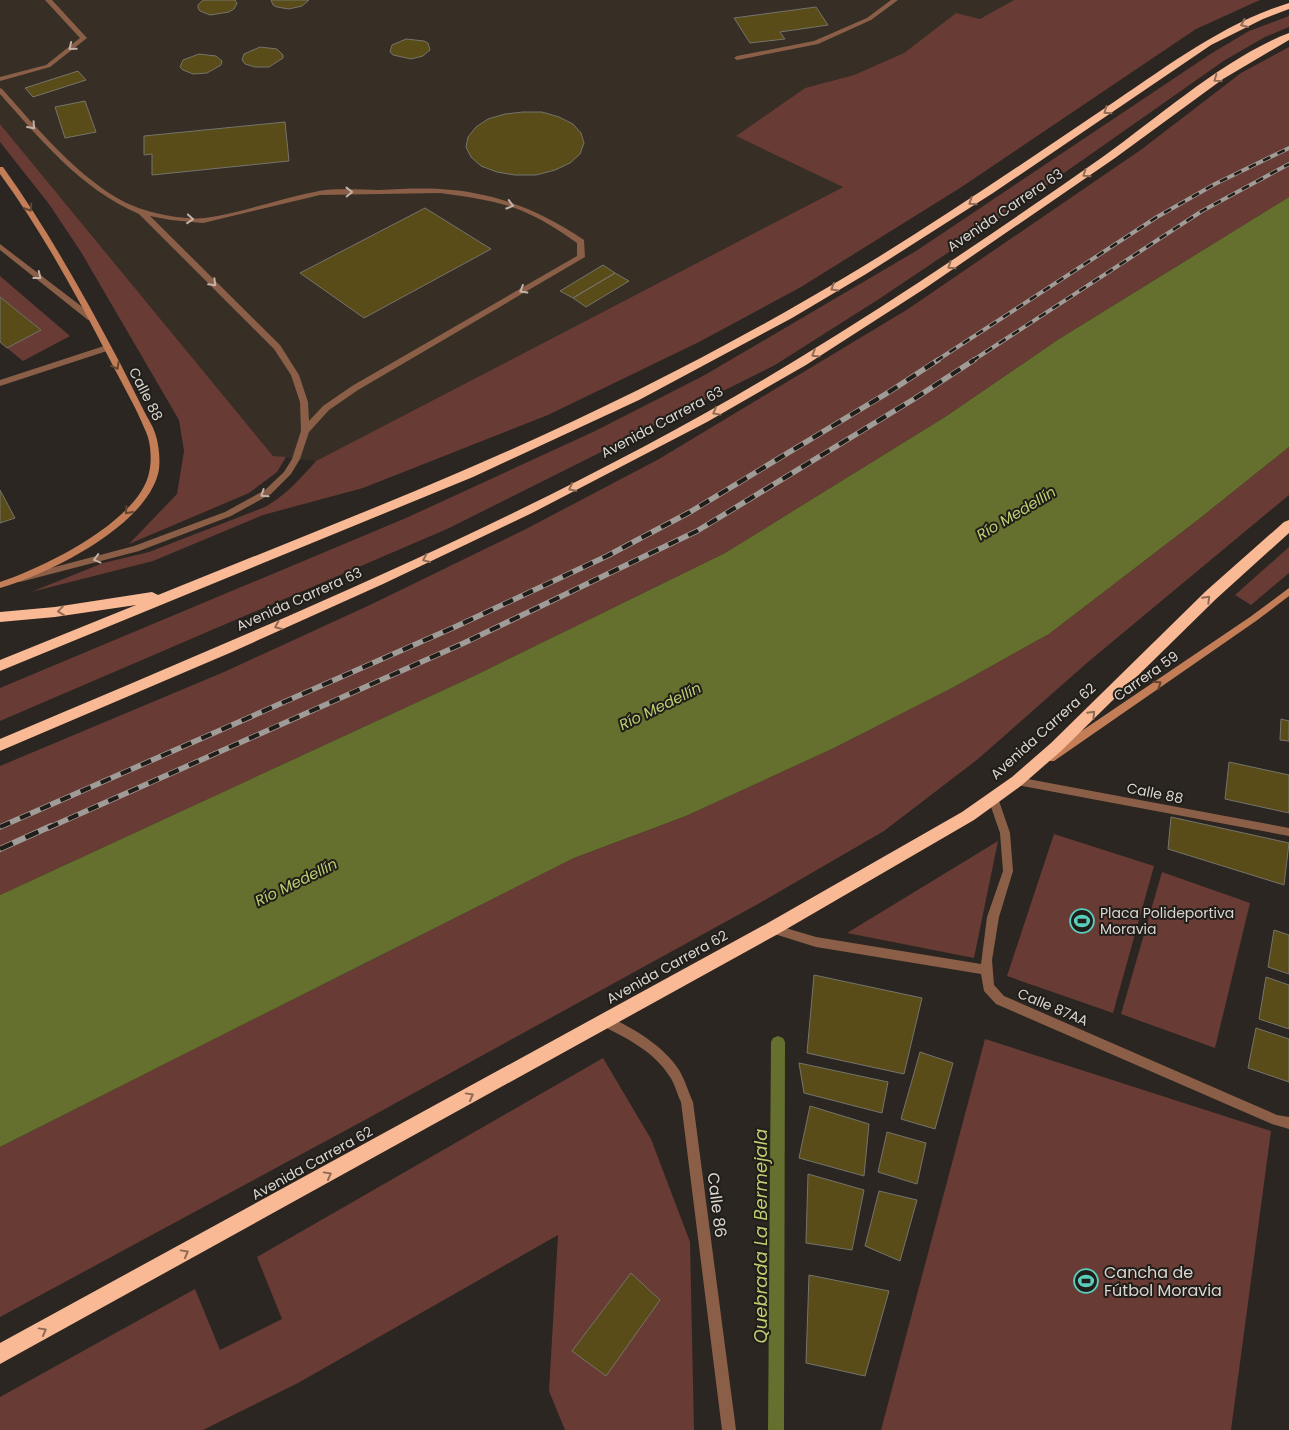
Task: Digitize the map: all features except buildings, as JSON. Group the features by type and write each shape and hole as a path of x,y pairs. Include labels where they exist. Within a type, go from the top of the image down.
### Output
{"highway":[{"name":"Avenida Carrera 63","path":"0,666 468,474 636,396 788,315 886,256 989,191 1208,43 1252,20 1289,6"},
{"name":"Avenida Carrera 63","path":"0,745 238,644 421,562 529,509 715,413 802,362 908,295 1031,213 1240,62 1289,36"},
{"name":"Avenida Carrera 62","path":"0,1354 772,929 932,838 1017,782 1086,720 1211,594 1289,525"},
{"path":"0,617 72,610 179,593"}],"street":[{"path":"0,79 48,66 84,38 48,0"},
{"path":"737,58 816,43 869,19 895,0"},
{"path":"0,90 52,148 90,182 121,203 142,212 171,218 203,221 320,193 440,191 478,196 522,208 558,226 581,242 581,257 355,388 326,408 305,431"},
{"name":"Calle 88","path":"0,169 44,230 151,433 154,454 153,476 142,495 125,516 103,534 45,567 2,584"},
{"path":"2,584 136,549 228,514 268,492 287,474 296,459 305,431 304,402 295,375 277,347 142,212"},
{"path":"0,246 91,318"},
{"path":"0,383 107,348"},
{"name":"Carrera 59","path":"1017,782 1253,619 1289,591"},
{"name":"Calle 88","path":"1017,782 1289,832"},
{"name":"Calle 87AA","path":"993,798 1005,833 1008,872 993,917 986,960 988,987 1000,1000 1289,1124"},
{"path":"772,929 816,942 987,970"},
{"name":"Calle 86","path":"605,1021 649,1047 664,1060 674,1073 687,1102 729,1430"}],"shaded area":[{"path":"0,0 1014,0 980,20 956,13 904,53 854,75 805,88 736,136 844,186 316,461 273,456 0,124"},
{"path":"1014,0 1260,0 1196,29 960,188 801,287 699,342 548,415 363,488 263,515 153,561 31,592 103,563 149,552 265,507 286,492 316,461 843,187 736,136 805,88 854,75 904,53 956,13 980,19"},
{"path":"1289,16 1289,27 1265,37 1225,60 1007,213 879,299 775,365 447,529 0,721 0,688 406,518 593,432 703,376 916,251 1212,53 1249,31"},
{"path":"1289,47 1289,197 1059,339 945,417 725,553 476,675 0,895 0,766 224,672 372,604 526,529 659,459 908,309 1142,149 1241,73"},
{"path":"0,124 273,456 286,457 277,472 249,493 129,544 177,494 184,451 179,420 81,252 49,204 0,142"},
{"path":"0,276 70,336 23,361 7,348 41,330 0,297"},
{"path":"1289,447 1289,495 1088,662 978,759 884,831 758,904 363,1121 0,1317 0,1147 574,858 686,816 834,748 952,688 1049,634"},
{"path":"1289,547 1289,573 1251,605 1235,595"},
{"name":"Placa Polideportiva Moravia","path":"1054,834 1154,866 1113,1013 1007,976"},
{"path":"998,841 974,958 847,933"},
{"name":"Placa Polideportiva Moravia","path":"1162,872 1250,903 1215,1048 1121,1014"},
{"name":"Cancha de Fútbol Moravia","path":"985,1039 1271,1131 1231,1430 881,1430"},
{"path":"603,1058 651,1139 690,1242 694,1430 565,1430 549,1391 558,1235 298,1383 203,1430 0,1430 0,1397 195,1289 220,1350 282,1319 257,1257"}],"water":[{"name":"Río Medellín","path":"1289,197 1289,447 1049,634 952,688 834,748 686,816 574,858 0,1147 0,895 476,675 725,553 945,417 1059,339"}],"waterway":[{"name":"Quebrada La Bermejala","path":"776,1430 778,1042"}],"railway":[{"path":"936,361 1157,217 1215,184 1289,148"},
{"path":"972,361 1202,211 1289,164"},
{"path":"0,827 457,626 607,556 690,512 889,392 938,360"},
{"path":"48,828 464,643 697,531 914,399 974,360"},
{"path":"0,849 51,826"}],"place":[{"name":"Placa Polideportiva Moravia","path":"1082,921"},
{"name":"Cancha de Fútbol Moravia","path":"1086,1281"}]}
